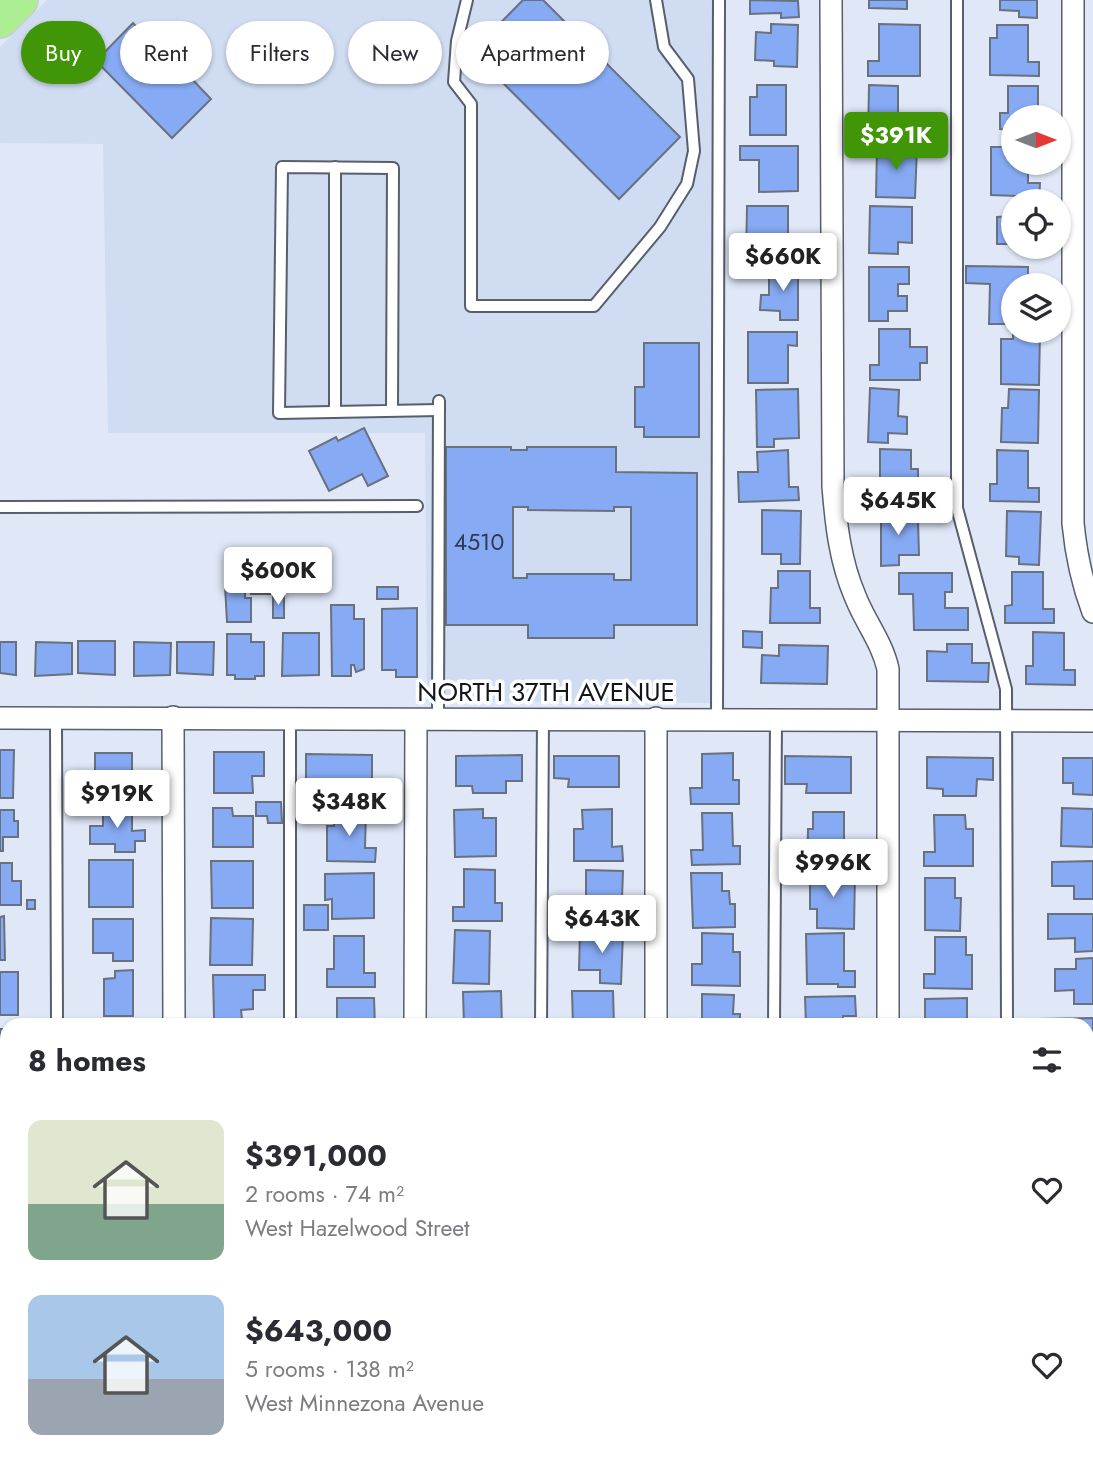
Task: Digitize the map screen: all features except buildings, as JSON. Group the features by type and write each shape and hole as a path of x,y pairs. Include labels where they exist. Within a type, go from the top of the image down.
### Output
{"highway":[{"path":"0,20 20,0"}],"street":[{"path":"831,0 835,517 839,547 855,596 884,650 888,669 888,1018"},
{"path":"1073,0 1073,523 1076,552 1093,612"},
{"name":"NORTH 37TH AVENUE","path":"0,718 1093,721"},
{"path":"173,718 174,1018"},
{"path":"656,719 656,1018"},
{"path":"415,1018 416,720"}],"lane":[{"path":"467,0 457,41 454,82 471,104 471,306 594,306 660,227 687,184 694,151 688,79 664,47 656,0"},
{"path":"717,719 719,0"},
{"path":"957,0 957,508 1006,689 1007,1018"},
{"path":"392,411 393,168 282,167 279,412 392,411 439,406 438,720"},
{"path":"335,167 335,412"},
{"path":"0,507 417,506"},
{"path":"290,718 290,1018"},
{"path":"56,719 57,1018"},
{"path":"541,1018 543,720"},
{"path":"774,1018 776,720"}],"shaded area":[{"path":"47,0 713,0 710,703 427,701 425,433 108,433 103,144 0,143 0,47 21,26 21,84 106,84 106,21 26,21"}]}
